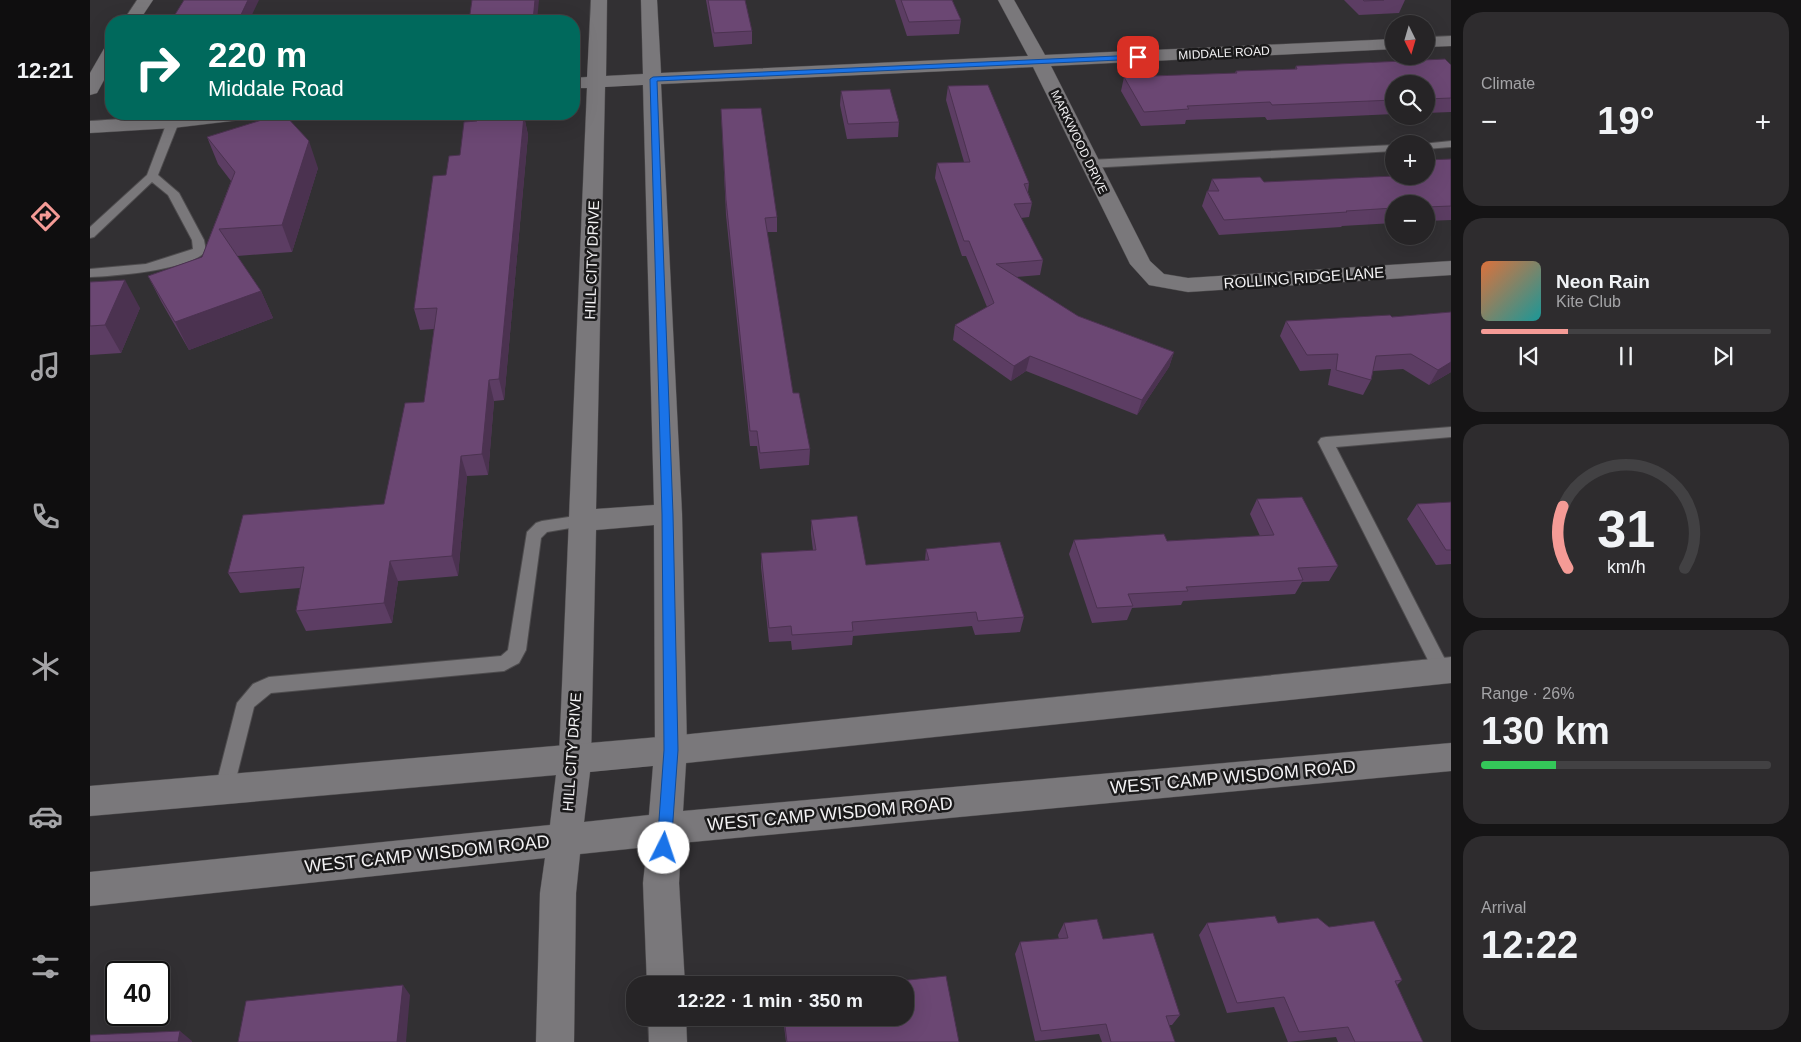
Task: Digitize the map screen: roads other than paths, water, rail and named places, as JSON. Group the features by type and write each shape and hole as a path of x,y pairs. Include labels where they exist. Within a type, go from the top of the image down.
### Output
{"street":[{"path":"135,15 145,0"},
{"name":"HILL CITY DRIVE","path":"555,1042 558,893 575,757 598,82 599,0"},
{"path":"649,0 668,514 671,750 661,883 666,976"},
{"name":"MARKWOOD DRIVE","path":"1006,0 1040,62 1089,164 1141,264 1157,280"},
{"path":"1435,42 1451,41"},
{"name":"MIDDALE ROAD","path":"580,83 1385,44"},
{"path":"90,89 105,50"},
{"path":"90,127 190,120"},
{"name":"ROLLING RIDGE LANE","path":"1157,280 1188,286 1451,268"},
{"path":"582,520 668,514"},
{"path":"90,801 671,750 1446,671"},
{"name":"WEST CAMP WISDOM ROAD","path":"90,889 666,830 1451,757"},
{"path":"667,1026 668,1042"}],"lane":[{"path":"90,234 152,176 173,122"},
{"path":"1435,145 1451,144"},
{"path":"1089,164 1385,148"},
{"path":"90,274 133,271 178,262 200,251 198,240 173,193 152,176"},
{"path":"1446,671 1326,442 1451,432"},
{"path":"225,789 246,703 258,690 269,684 504,664 513,658 517,650 533,536 542,527 582,520"}]}
